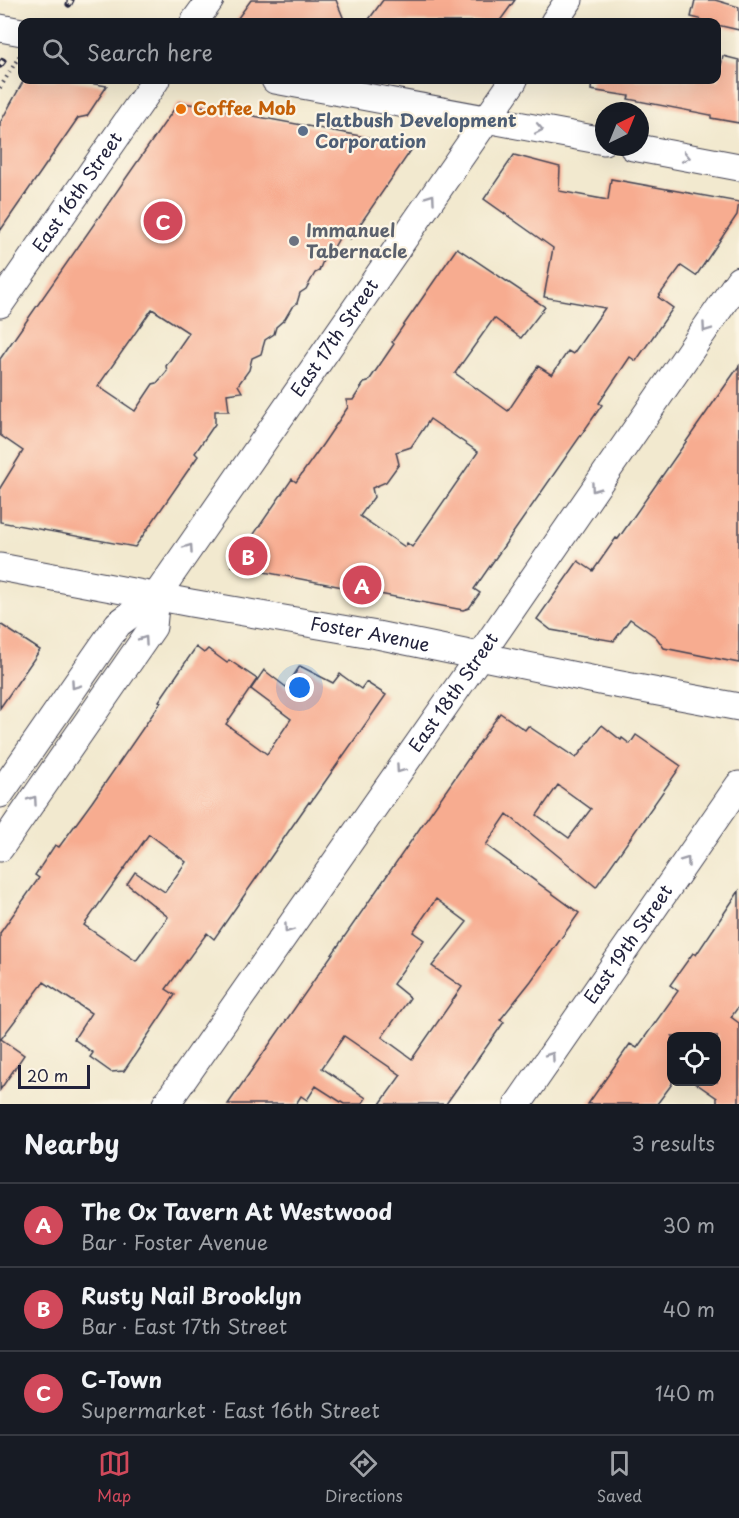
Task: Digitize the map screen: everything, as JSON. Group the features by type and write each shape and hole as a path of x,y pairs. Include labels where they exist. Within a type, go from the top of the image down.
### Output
{"street":[{"path":"197,18 210,0"},
{"path":"557,18 569,0"},
{"path":"0,28 18,42"},
{"name":"East 16th Street","path":"0,304 153,84"},
{"path":"297,84 595,139"},
{"name":"East 17th Street","path":"0,794 118,624 156,597 511,84"},
{"path":"649,150 739,167"},
{"name":"East 18th Street","path":"166,1104 739,280"},
{"name":"Foster Avenue","path":"0,567 156,597 377,635 739,707"},
{"name":"East 17th Street","path":"0,848 153,627 156,597"},
{"name":"East 19th Street","path":"518,1104 739,785"}],"path":[{"path":"0,88 18,50"}],"building":[{"path":"251,0 336,0 343,18 238,18"},
{"path":"383,0 515,0 502,18 370,18"},
{"path":"695,0 715,0 739,7 739,30 721,26 721,18 691,17"},
{"path":"723,56 739,60 739,123 711,118 711,115 628,99 629,96 591,90 592,84 721,84"},
{"path":"22,84 107,86 87,116 78,118 0,231 0,123"},
{"path":"179,102 414,146 350,239 342,233 329,256 324,258 319,271 315,273 306,289 300,293 297,303 276,327 274,334 265,340 261,354 252,358 249,370 238,385 242,392 227,394 229,411 215,411 215,424 195,453 198,456 135,547 0,522 0,488 23,451 0,435 0,359","holes":["152,309 189,333 166,366 167,371 157,383 153,384 135,411 98,386"]},
{"path":"514,155 560,167 559,191 608,200 611,179 739,202 737,215 696,276 681,266 658,297 673,308 636,361 630,357 599,403 602,405 474,589 480,593 469,608 463,610 232,566 292,479 296,482 323,444 348,407 346,400 353,400 364,383 368,382 394,344 392,342 457,248 545,307 521,338 494,318 455,373 508,411 538,366 552,375 568,351 573,354 605,308 544,297 553,248 484,199","holes":["430,419 478,452 412,547 407,543 405,547 360,516 374,497 372,488 386,482 399,464 396,452 411,447"]},
{"path":"739,366 739,663 664,648 656,637 630,619 614,641 551,630 537,619 578,561 593,571"},
{"path":"0,624 40,650 0,708"},
{"path":"196,647 204,653 208,649 227,663 229,660 257,679 226,724 267,754 291,719 251,689 264,670 286,687 300,666 333,683 340,674 361,689 366,682 386,695 214,939 207,933 166,989 175,995 124,1071 111,1072 90,1057 93,1053 74,1039 91,1013 44,982 1,1039 24,1055 0,1090 0,933 39,878 35,875 55,845 59,847 92,802 161,702 159,701","holes":["149,834 186,862 165,892 135,872 127,884 168,917 136,961 84,925"]},
{"path":"500,713 525,730 528,726 576,758 602,725 630,744 636,735 681,766 596,887 507,814 486,845 579,913 500,1020 504,1022 446,1104 380,1104 401,1075 344,1036 322,1068 366,1098 362,1104 344,1104 316,1086 307,1100 301,1096 296,1104 228,1104","holes":["558,785 591,809 569,838 537,815","436,899 467,922 432,966 462,987 412,1059 382,1037 410,998 393,984 424,940 413,932"]},
{"path":"739,891 739,1006 731,1017 739,1023 739,1104 717,1104 717,1098 700,1086 721,1086 721,1032 667,1032 667,1086 670,1086 657,1104 588,1104 630,1044 637,1048 678,991 670,985 693,953 696,955"}],"railway":[{"path":"69,4 71,0"},
{"path":"0,65 3,61"}],"place":[{"name":"Coffee Mob","path":"181,109"},
{"name":"Flatbush Development Corporation","path":"303,131"},
{"name":"C-Town","path":"163,221"},
{"name":"Immanuel Tabernacle","path":"294,241"},
{"name":"Rusty Nail Brooklyn","path":"248,556"},
{"name":"The Ox Tavern At Westwood","path":"362,585"}]}
